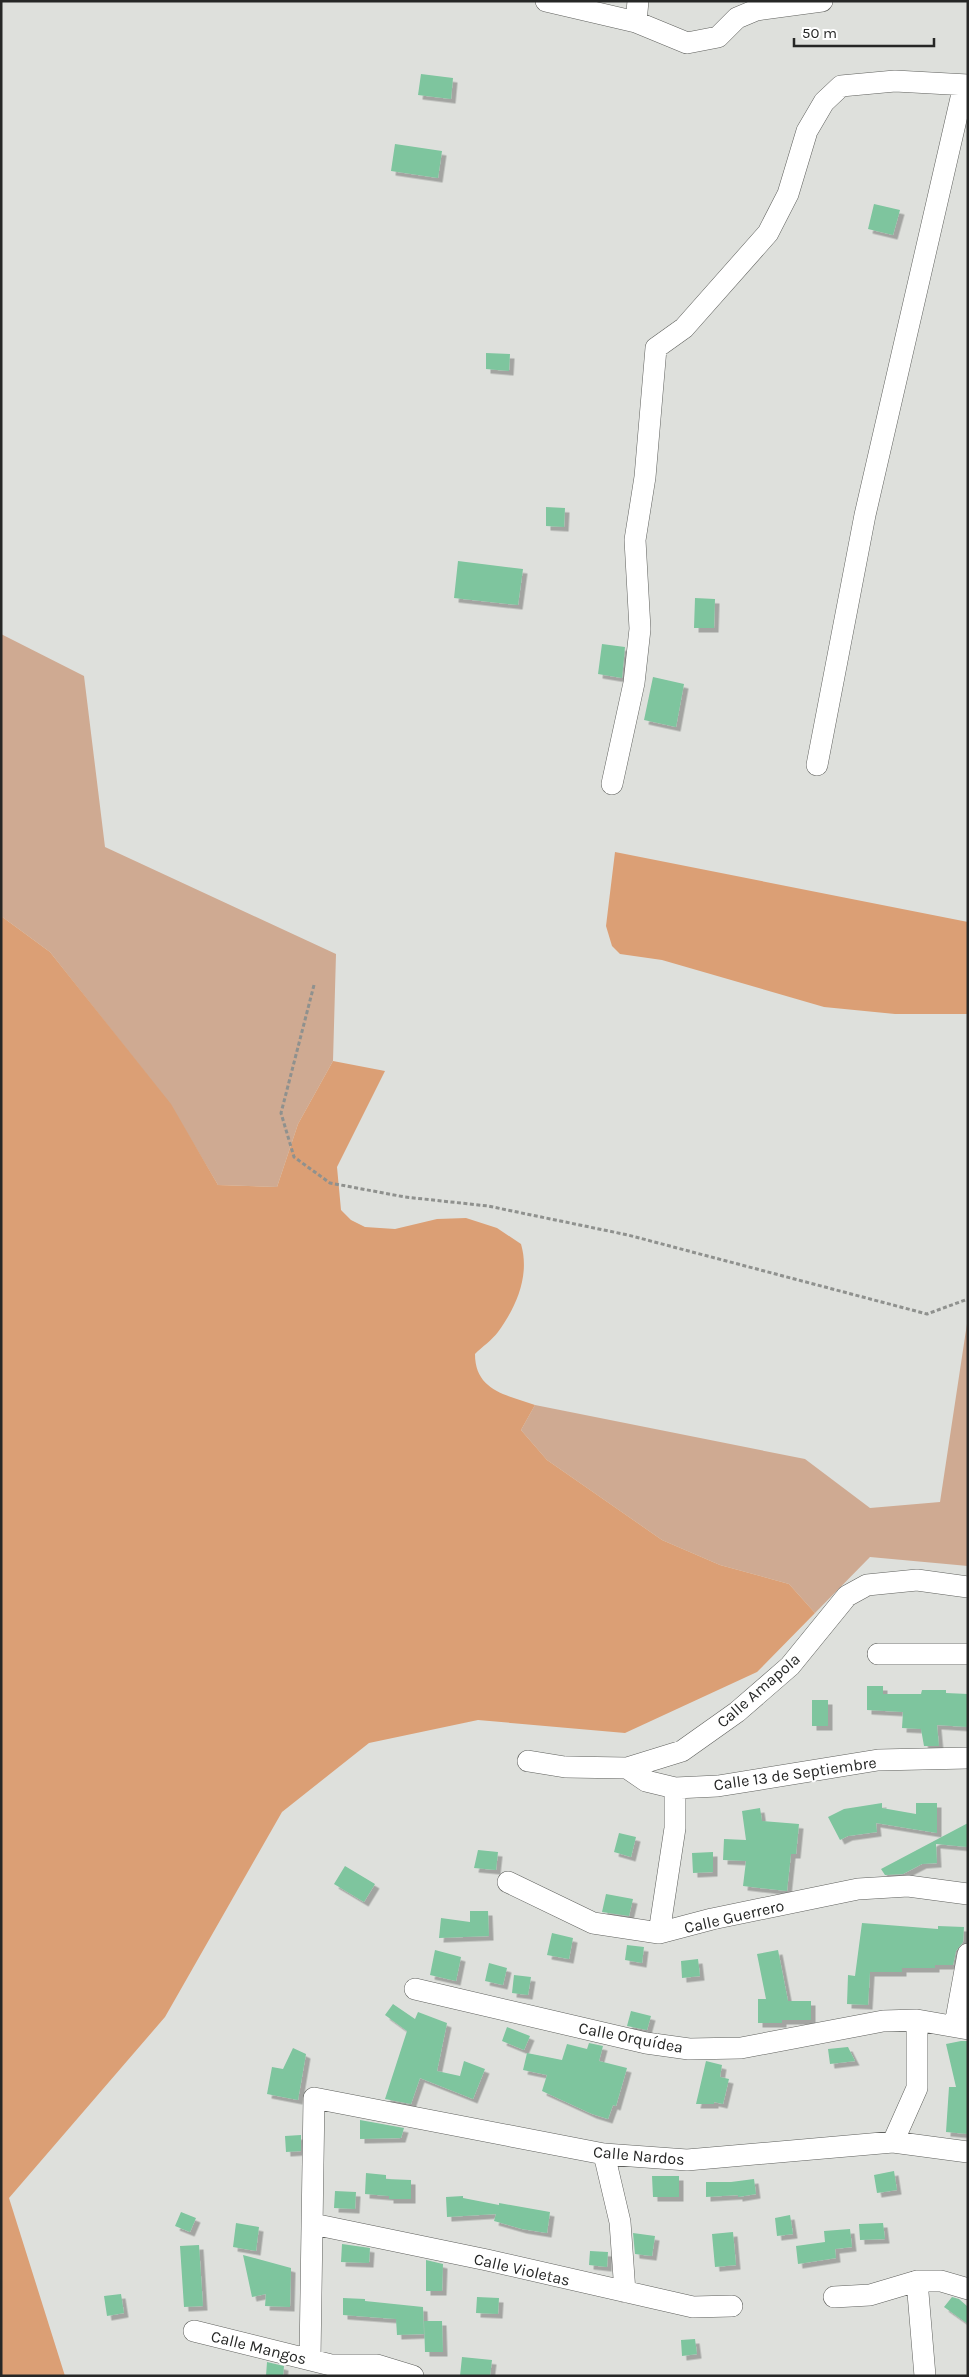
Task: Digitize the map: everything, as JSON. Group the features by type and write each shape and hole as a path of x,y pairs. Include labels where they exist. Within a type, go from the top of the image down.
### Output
{"street":[{"path":"546,1 636,22 687,43 718,37 737,18 756,10 822,1"},
{"path":"636,22 638,1"},
{"path":"612,784 634,683 640,629 635,540 645,477 656,348 684,328 768,233 788,194 807,130 824,102 841,86 895,81 966,85 866,515 816,765"},
{"name":"Calle Amapola","path":"528,1761 565,1767 627,1768 682,1751 737,1712 790,1666 847,1596 867,1585 918,1580 968,1587"},
{"path":"878,1654 968,1654"},
{"name":"Calle 13 de Septiembre","path":"627,1768 646,1781 675,1788 718,1786 878,1760 968,1758"},
{"path":"658,1933 675,1828 675,1788"},
{"name":"Calle Guerrero","path":"508,1882 593,1923 658,1933 712,1919 858,1889 908,1886 968,1894"},
{"path":"961,2027 968,1954"},
{"name":"Calle Orquídea","path":"415,1989 646,2043 689,2049 741,2048 883,2021 916,2020 961,2027"},
{"path":"893,2142 918,2088 916,2020"},
{"name":"Calle Nardos","path":"313,2224 314,2098 604,2154 687,2160 893,2142 968,2152"},
{"path":"604,2154 620,2222 625,2292"},
{"path":"310,2358 313,2224"},
{"name":"Calle Violetas","path":"313,2224 487,2260 692,2307 732,2306"},
{"path":"918,2280 925,2376"},
{"path":"834,2297 870,2295 918,2280 941,2281 968,2289"},
{"name":"Calle Mangos","path":"194,2331 310,2358 331,2365 377,2365 412,2376"}],"path":[{"path":"314,985 281,1113 294,1157 330,1184 405,1197 488,1206 628,1235 927,1314 968,1299"}],"shaded area":[{"path":"1,634 84,676 105,847 336,954 333,1061 298,1124 277,1187 218,1185 170,1104 50,952 1,916"},
{"path":"615,852 968,922 968,1014 895,1014 824,1007 662,960 620,954 612,946 606,926"},
{"path":"1,916 50,952 171,1104 218,1185 277,1187 298,1124 333,1061 385,1071 337,1167 341,1210 351,1220 365,1227 395,1229 437,1219 466,1218 497,1228 521,1244 524,1267 523,1279 516,1301 498,1332 475,1354 476,1366 480,1376 494,1390 535,1405 521,1430 547,1460 662,1540 720,1565 789,1584 815,1613 757,1672 625,1733 478,1720 369,1743 282,1812 165,2017 9,2198 65,2376 1,2376"},
{"path":"968,1317 968,1566 870,1557 815,1613 789,1584 720,1565 662,1540 547,1460 521,1430 535,1405 805,1459 870,1508 940,1502"}],"building":[{"path":"421,74 453,78 451,99 418,95"},
{"path":"395,144 442,151 438,178 391,171"},
{"path":"874,204 900,210 893,235 868,229"},
{"path":"486,353 510,354 509,371 486,369"},
{"path":"546,507 565,508 564,527 546,526"},
{"path":"458,561 523,569 518,605 454,598"},
{"path":"695,598 715,599 714,628 694,628"},
{"path":"602,644 625,647 622,678 598,674"},
{"path":"653,677 684,684 676,727 644,720"},
{"path":"867,1686 883,1686 883,1694 921,1694 922,1690 946,1690 946,1693 968,1694 968,1727 937,1725 939,1746 924,1746 921,1729 902,1728 903,1712 867,1710"},
{"path":"812,1700 828,1700 828,1726 812,1726"},
{"path":"882,1803 882,1808 916,1814 916,1803 937,1803 937,1833 876,1823 877,1832 848,1836 840,1840 828,1817 844,1809"},
{"path":"760,1808 762,1821 799,1824 796,1854 791,1854 787,1891 743,1886 746,1861 723,1860 724,1839 746,1840 742,1811"},
{"path":"968,1823 968,1847 936,1844 937,1863 922,1864 903,1874 885,1875 881,1869"},
{"path":"619,1833 636,1837 631,1857 614,1852"},
{"path":"478,1850 498,1852 496,1870 474,1868"},
{"path":"713,1852 713,1872 693,1873 692,1853"},
{"path":"345,1866 375,1884 364,1902 334,1884"},
{"path":"606,1894 633,1899 629,1916 602,1912"},
{"path":"470,1911 488,1911 489,1936 439,1938 441,1918 470,1922"},
{"path":"862,1923 938,1929 938,1926 964,1927 963,1942 956,1951 953,1965 935,1965 935,1968 902,1968 902,1972 870,1972 868,2005 847,2004 848,1975 855,1976"},
{"path":"552,1933 573,1938 569,1959 547,1955"},
{"path":"627,1945 644,1947 642,1963 625,1960"},
{"path":"435,1950 461,1957 456,1981 430,1975"},
{"path":"778,1950 788,2001 811,2001 811,2020 782,2020 782,2023 758,2023 758,1999 766,1999 757,1954"},
{"path":"698,1959 700,1976 682,1978 681,1961"},
{"path":"489,1963 507,1968 503,1985 485,1981"},
{"path":"514,1975 531,1977 528,1995 512,1993"},
{"path":"393,2004 415,2019 418,2012 447,2023 437,2071 460,2076 464,2061 485,2069 473,2099 420,2078 411,2104 385,2099 407,2031 385,2015"},
{"path":"631,2011 651,2016 647,2030 627,2026"},
{"path":"507,2027 530,2036 524,2050 502,2041"},
{"path":"968,2041 968,2134 946,2132 949,2087 956,2087 946,2044"},
{"path":"589,2043 603,2046 599,2061 627,2068 616,2106 613,2105 608,2119 592,2114 542,2091 547,2075 523,2070 527,2053 562,2060 567,2044 587,2049"},
{"path":"848,2047 855,2061 830,2064 828,2049"},
{"path":"293,2048 306,2054 298,2100 267,2094 272,2067 283,2069"},
{"path":"706,2061 722,2065 720,2077 729,2079 723,2104 714,2102 714,2104 696,2104"},
{"path":"360,2120 404,2128 401,2138 360,2139"},
{"path":"301,2135 301,2151 286,2152 285,2136"},
{"path":"894,2171 897,2190 877,2193 874,2175"},
{"path":"366,2173 386,2175 386,2179 411,2180 411,2199 389,2199 389,2196 365,2194"},
{"path":"652,2176 679,2176 679,2197 653,2197"},
{"path":"754,2179 756,2194 738,2197 738,2195 706,2197 706,2182 731,2182"},
{"path":"335,2191 356,2192 355,2209 334,2208"},
{"path":"463,2196 463,2198 499,2205 499,2203 550,2212 547,2233 522,2229 494,2221 496,2214 447,2217 446,2197"},
{"path":"181,2212 196,2218 190,2232 175,2226"},
{"path":"790,2215 793,2234 777,2236 775,2218"},
{"path":"236,2223 259,2227 256,2251 233,2247"},
{"path":"883,2223 885,2239 860,2240 859,2224"},
{"path":"850,2229 852,2247 835,2249 836,2258 798,2264 796,2246 825,2242 824,2231"},
{"path":"733,2232 736,2265 715,2267 712,2234"},
{"path":"633,2233 655,2236 652,2256 635,2254"},
{"path":"342,2244 370,2248 369,2263 341,2262"},
{"path":"199,2245 203,2306 184,2307 180,2246"},
{"path":"590,2251 608,2252 607,2267 589,2265"},
{"path":"243,2255 291,2268 290,2307 265,2306 266,2294 252,2297"},
{"path":"426,2260 443,2264 442,2291 426,2291"},
{"path":"121,2294 124,2313 107,2316 104,2296"},
{"path":"477,2297 499,2298 498,2314 476,2313"},
{"path":"952,2297 959,2299 968,2307 968,2324 944,2307"},
{"path":"343,2298 423,2307 424,2334 397,2335 396,2319 343,2315"},
{"path":"424,2321 442,2321 443,2352 425,2352"},
{"path":"695,2339 697,2354 682,2356 681,2340"},
{"path":"462,2357 492,2360 490,2376 460,2376"},
{"path":"267,2362 284,2366 283,2376 266,2376"}]}
